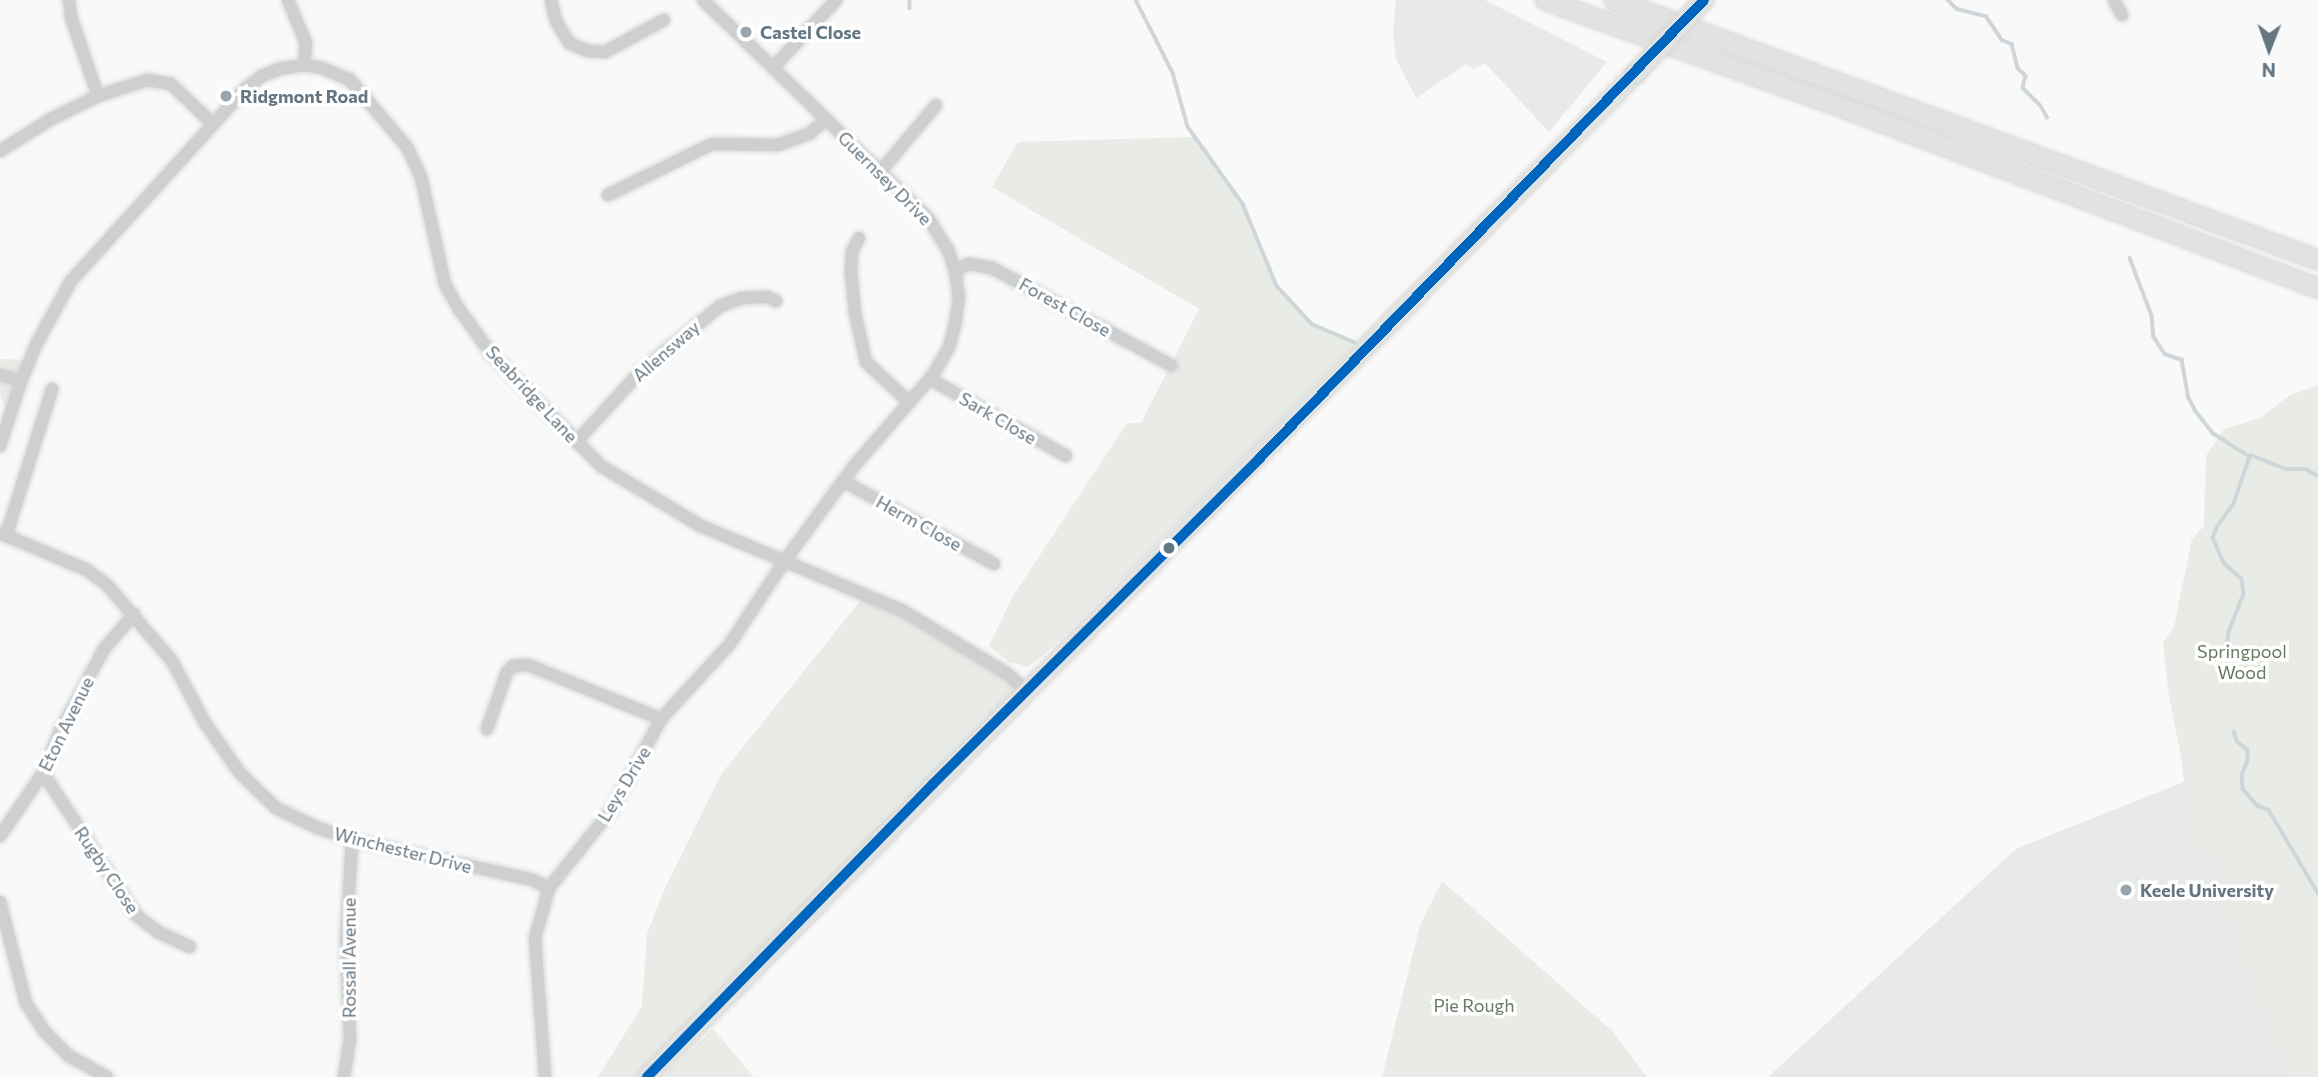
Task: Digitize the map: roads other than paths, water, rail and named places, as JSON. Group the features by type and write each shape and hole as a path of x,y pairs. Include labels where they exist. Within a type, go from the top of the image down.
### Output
{"highway":[{"path":"1545,0 1875,120 2318,288"},
{"path":"1614,0 2318,260"},
{"path":"647,1077 1636,73 1704,0"}],"street":[{"path":"69,0 71,17 98,96"},
{"path":"288,0 306,43 304,65"},
{"path":"551,0 556,22 569,43 588,51 605,52 664,20"},
{"name":"Guernsey Drive","path":"703,0 928,218 948,250 956,271 959,298 949,347 930,379 844,481 786,559"},
{"path":"773,68 836,0"},
{"path":"2114,0 2122,15"},
{"name":"Seabridge Lane","path":"1,440 37,343 71,281 212,123 262,76 279,69 304,65 322,68 350,80 407,147 421,177 446,284 459,309 492,355 601,466 701,526 786,559 903,611 1006,673 1027,691"},
{"path":"0,151 51,119 98,96 148,80 171,85 212,123"},
{"path":"880,172 936,105"},
{"path":"608,195 712,144 778,145 809,134 826,119"},
{"path":"859,238 852,252 852,273 855,313 866,362 909,402"},
{"name":"Forest Close","path":"956,271 968,264 992,268 1171,365"},
{"name":"Allensway","path":"576,442 640,372 720,306 742,298 768,297 776,301"},
{"path":"0,375 21,381"},
{"name":"Sark Close","path":"930,379 1066,456"},
{"name":"Winchester Drive","path":"52,389 3,535 87,570 108,586 172,661 205,723 240,773 276,808 318,828 352,839 533,880 550,888"},
{"name":"Herm Close","path":"844,481 994,564"},
{"name":"Leys Drive","path":"545,1077 535,938 550,888 612,810 661,719 729,645 786,559"},
{"name":"Eton Avenue","path":"0,836 43,773 80,689 104,649 134,614"},
{"path":"487,729 507,672 513,666 528,665 661,719"},
{"name":"Rugby Close","path":"43,773 137,916 158,932 190,947"},
{"name":"Rossall Avenue","path":"344,1077 350,1040 346,941 352,839"},
{"path":"0,902 26,1003 44,1031 69,1056 107,1077"}],"waterway":[{"path":"910,0 910,8"},
{"path":"1136,0 1173,73 1188,127 1243,204 1277,286 1312,324 1354,342"},
{"path":"1948,0 1957,9 1986,16 2002,40 2012,44 2018,68 2026,76 2023,88 2041,106 2047,117"},
{"path":"2130,258 2152,316 2154,337 2165,354 2182,360 2189,398 2195,410 2213,433 2250,457 2234,504 2213,538 2224,563 2242,579 2244,594 2229,632 2227,650"},
{"path":"2251,455 2286,469 2306,469 2318,476"},
{"path":"2234,731 2237,741 2248,750 2248,761 2242,775 2243,789 2258,806 2269,810 2318,893"}],"place":[{"name":"Castel Close","path":"746,32"},
{"name":"Ridgmont Road","path":"226,96"},
{"name":"Keele University","path":"2126,890"}],"park label":[{"name":"Springpool Wood","path":"2242,662"},
{"name":"Pie Rough","path":"1474,1005"}]}
